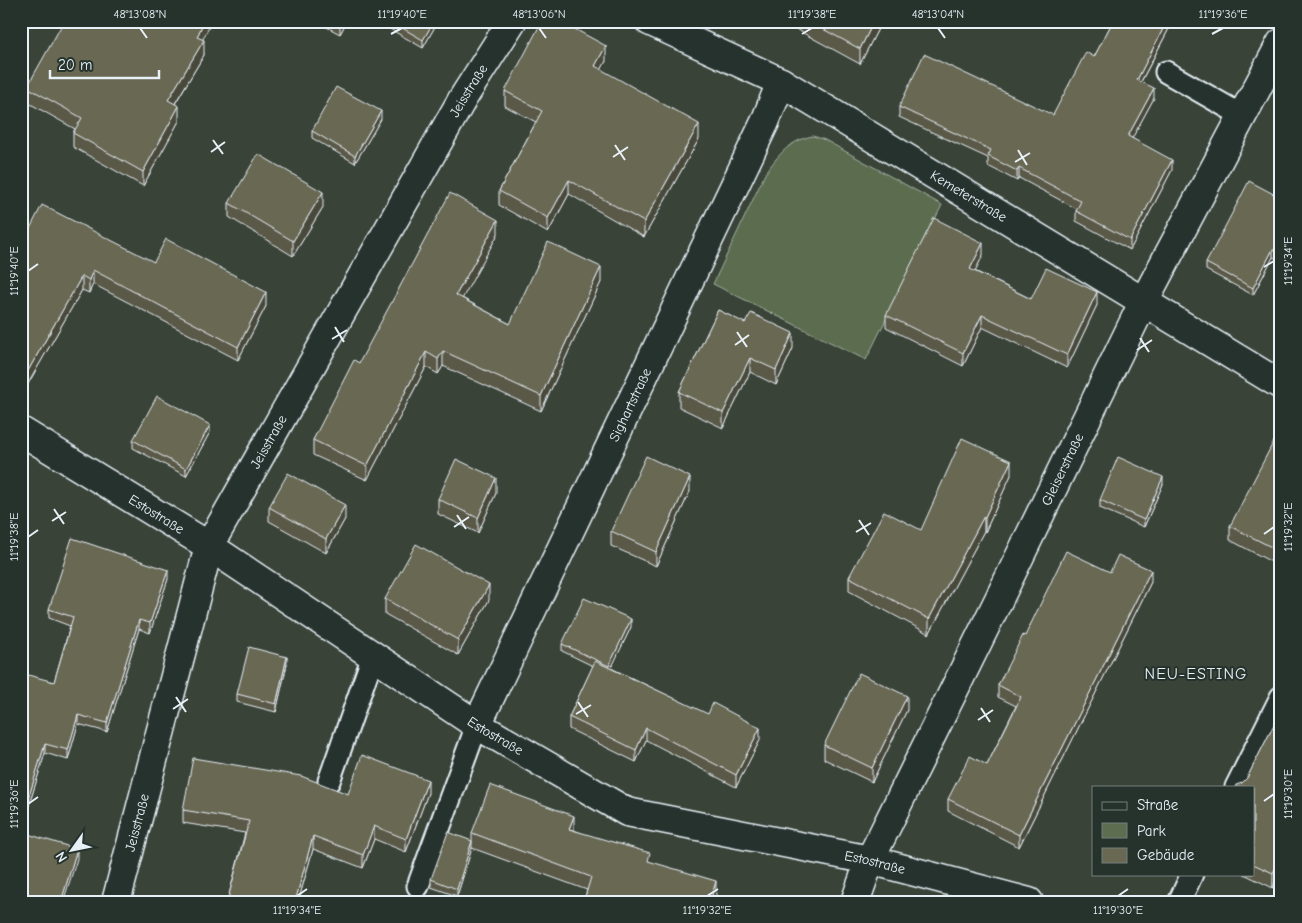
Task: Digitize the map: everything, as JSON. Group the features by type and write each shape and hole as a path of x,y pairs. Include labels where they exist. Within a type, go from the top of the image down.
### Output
{"street":[{"name":"Jeisstraße","path":"116,902 209,546 463,98 512,21"},
{"name":"Kemeterstraße","path":"649,21 781,82 1281,385"},
{"name":"Gleiserstraße","path":"856,902 870,860 1144,301 1281,43"},
{"name":"Sighartstraße","path":"477,725 756,140 781,82"},
{"name":"Estostraße","path":"21,431 209,546 477,725 627,812 870,860 1029,902"}],"lane":[{"path":"1166,72 1243,116"},
{"path":"329,781 373,656"},
{"path":"1236,786 1281,697"},
{"path":"418,886 477,725"},
{"path":"1179,902 1191,876"}],"green space":[{"path":"813,136 825,140 942,205 866,360 713,284 765,174 785,149 798,141"}],"building":[{"path":"64,21 204,21 197,37 204,40 168,100 179,106 143,172 73,133 82,118 27,87"},
{"path":"330,21 343,21 340,27"},
{"path":"390,21 434,21 423,40"},
{"path":"542,21 560,21 606,46 595,66 699,124 644,222 569,180 548,218 499,191 542,111 505,91"},
{"path":"808,21 874,21 860,49"},
{"path":"1113,21 1167,21 1137,80 1154,88 1128,136 1172,160 1130,240 1076,211 1081,201 1019,168 1017,171 988,156 991,150 899,107 924,54 1053,115 1086,52 1094,57"},
{"path":"336,87 381,111 355,156 312,131"},
{"path":"258,154 323,192 293,241 229,203"},
{"path":"1249,181 1281,198 1281,253 1273,249 1253,288 1206,263"},
{"path":"450,193 498,220 456,295 510,324 548,242 601,267 541,396 443,351 438,359 426,352 367,466 313,440 354,360 359,363"},
{"path":"42,205 154,262 166,239 266,292 238,347 93,270 89,280 82,276 25,376 21,373 21,246"},
{"path":"934,218 983,243 970,269 1031,299 1046,268 1097,292 1067,355 982,315 963,353 886,315"},
{"path":"718,310 745,323 751,313 793,333 776,370 750,358 723,413 679,392"},
{"path":"157,396 210,425 186,469 133,440"},
{"path":"962,438 1011,461 985,517 929,619 849,577 884,511 921,530"},
{"path":"1274,441 1281,444 1281,552 1230,526"},
{"path":"646,456 690,477 656,552 611,531"},
{"path":"1118,457 1163,477 1144,520 1100,500"},
{"path":"456,459 496,478 478,518 438,499"},
{"path":"288,473 345,505 326,539 269,507"},
{"path":"72,538 168,570 150,623 139,620 107,723 78,715 68,750 45,744 21,822 21,673 54,682 73,617 49,609"},
{"path":"416,544 489,585 458,640 385,599"},
{"path":"1066,551 1110,572 1118,555 1151,570 1019,835 948,799 970,756 987,765 1021,697 998,685 1023,635 1025,636"},
{"path":"584,598 631,619 609,666 562,644"},
{"path":"249,647 287,657 276,704 237,694"},
{"path":"595,661 708,714 713,703 760,728 736,775 646,728 636,750 569,717"},
{"path":"859,673 907,696 872,768 824,745"},
{"path":"1281,711 1281,856 1273,873 1254,864 1254,786 1236,786 1247,778"},
{"path":"362,755 428,780 406,839 374,826 363,855 313,836 295,902 227,902 249,821 183,810 193,758 301,776 348,794"},
{"path":"490,785 574,816 569,829 650,853 648,861 716,881 710,902 604,902 585,897 591,877 472,833"},
{"path":"21,832 77,849 61,902 21,902"},
{"path":"448,832 472,841 457,889 431,879"},
{"path":"154,899 172,902 153,902"}],"district":[{"name":"NEU-ESTING","path":"1196,673"}]}
